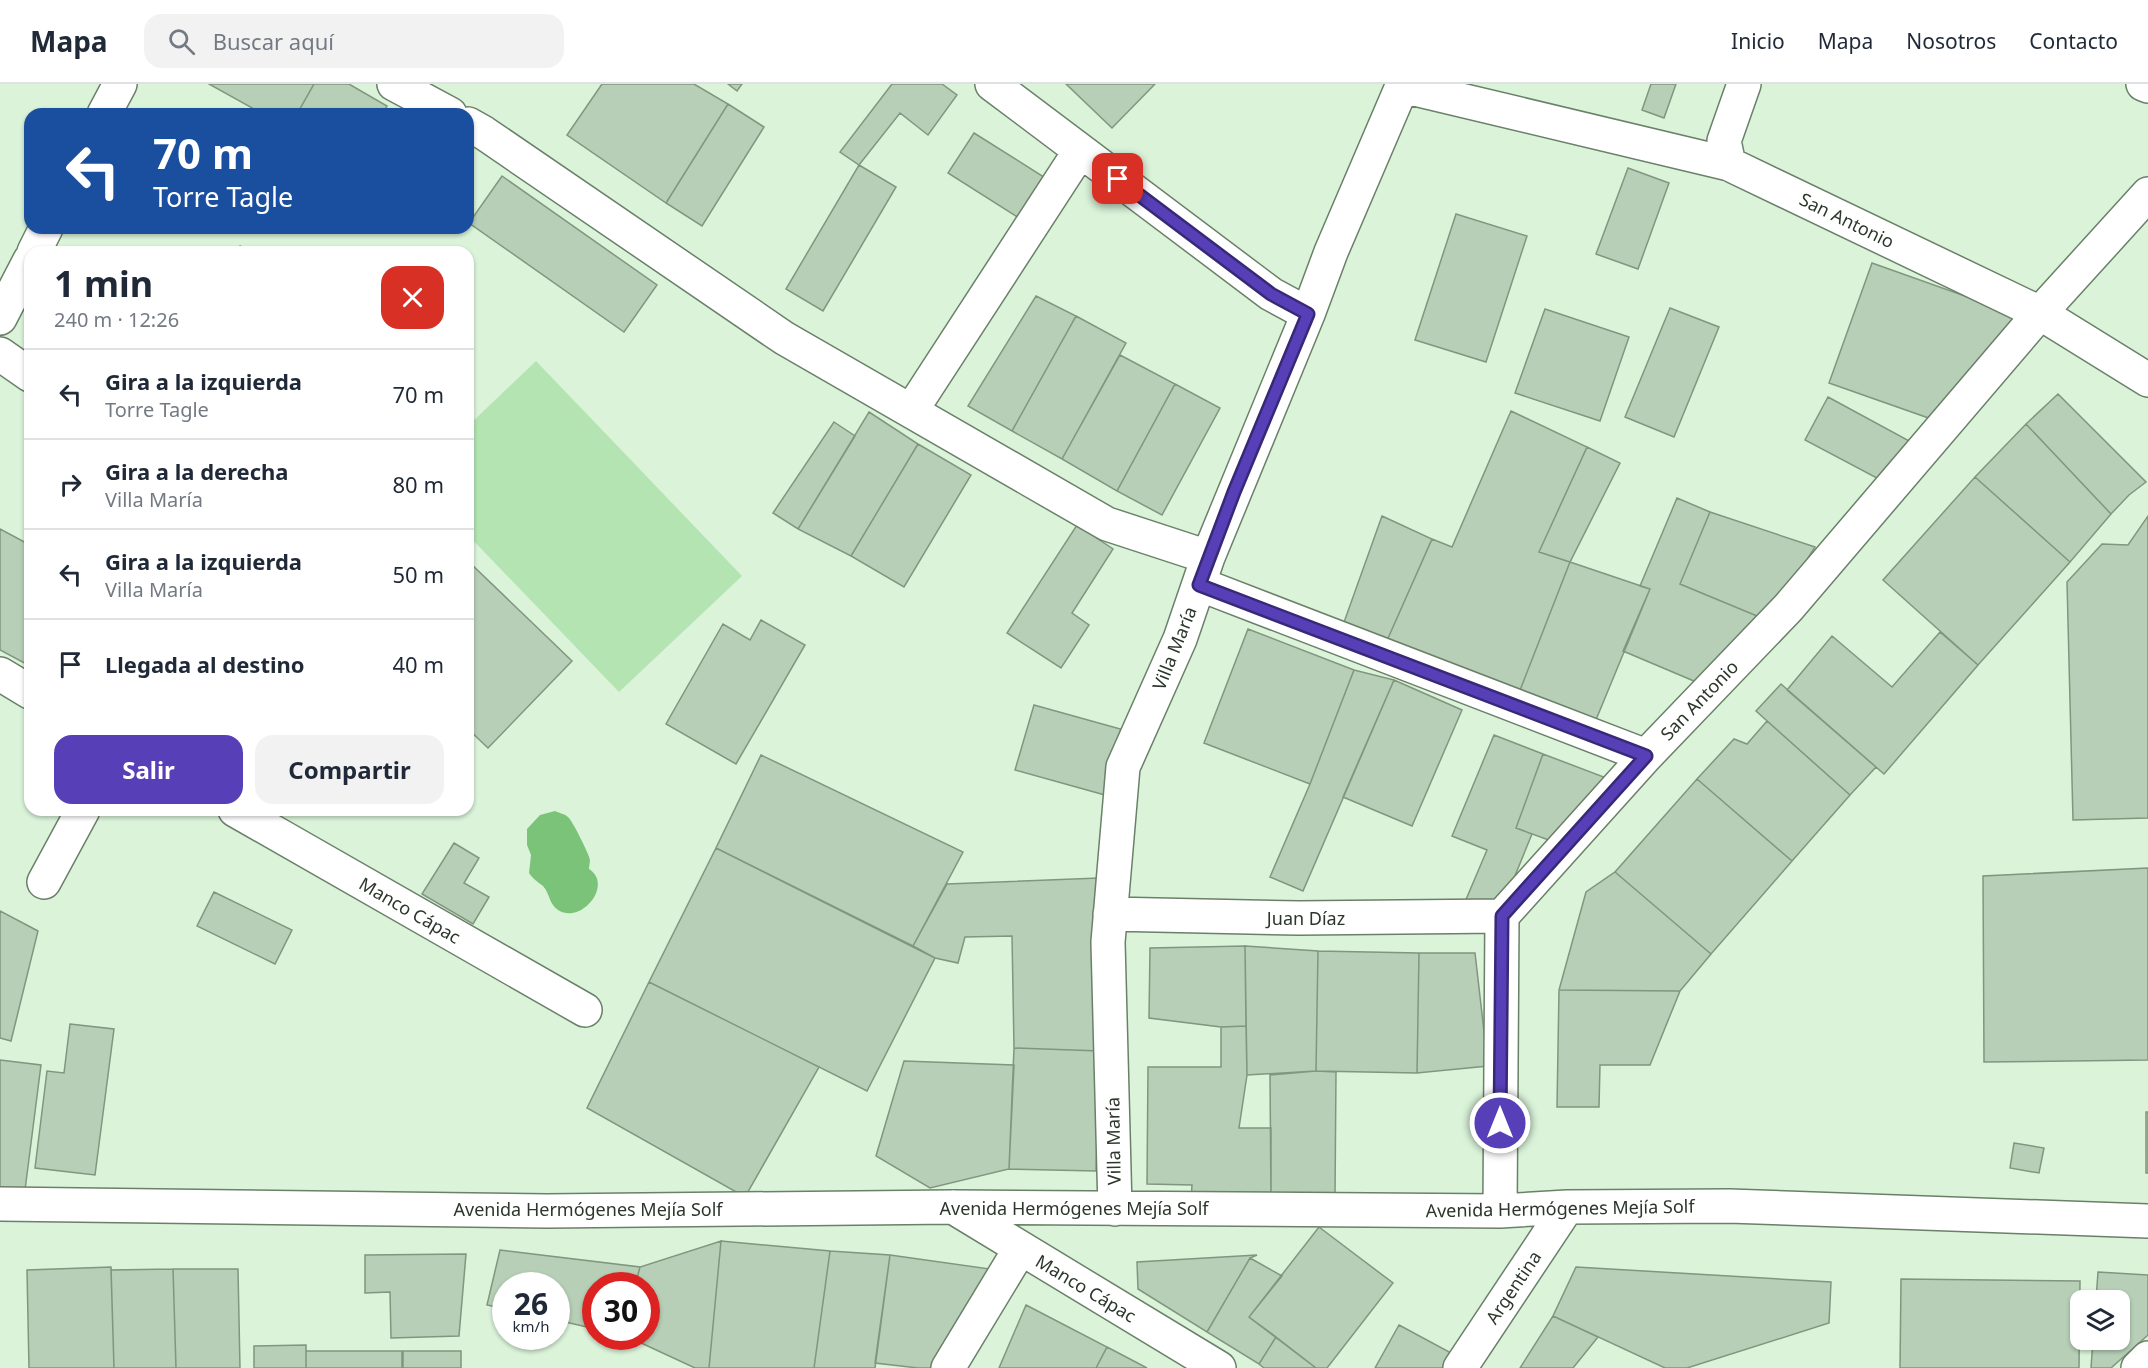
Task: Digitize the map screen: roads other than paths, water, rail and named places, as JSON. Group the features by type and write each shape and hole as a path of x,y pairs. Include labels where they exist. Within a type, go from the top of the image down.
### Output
{"street":[{"path":"107,108 120,84"},
{"path":"394,84 439,108"},
{"path":"992,84 1271,294 1308,314"},
{"path":"1729,164 1724,141 1744,84"},
{"path":"2143,84 2148,86"},
{"name":"San Antonio","path":"1403,85 1729,164 2040,313"},
{"name":"Villa María","path":"1115,1209 1108,942 1123,767 1180,639 1204,571 1331,252 1403,85"},
{"path":"474,127 784,338 1107,524 1204,571 1646,756"},
{"path":"910,411 1080,151"},
{"name":"San Antonio","path":"1502,916 1646,756 1788,608 2040,313 2148,194"},
{"path":"0,318 24,272"},
{"path":"2040,313 2148,380"},
{"path":"0,354 24,371"},
{"path":"0,674 24,688"},
{"path":"44,882 80,816"},
{"name":"Manco Cápac","path":"246,816 585,1010"},
{"name":"Juan Díaz","path":"1110,914 1299,918 1502,916"},
{"path":"1500,1211 1502,916"},
{"name":"Avenida Hermógenes Mejía Solf","path":"0,1204 547,1211 953,1207 1500,1211 1567,1207 1729,1206 2148,1221"},
{"name":"Manco Cápac","path":"953,1207 1220,1368"},
{"name":"Argentina","path":"1460,1368 1567,1207"},
{"path":"948,1368 1020,1249"},
{"path":"2138,1368 2148,1358"}]}
